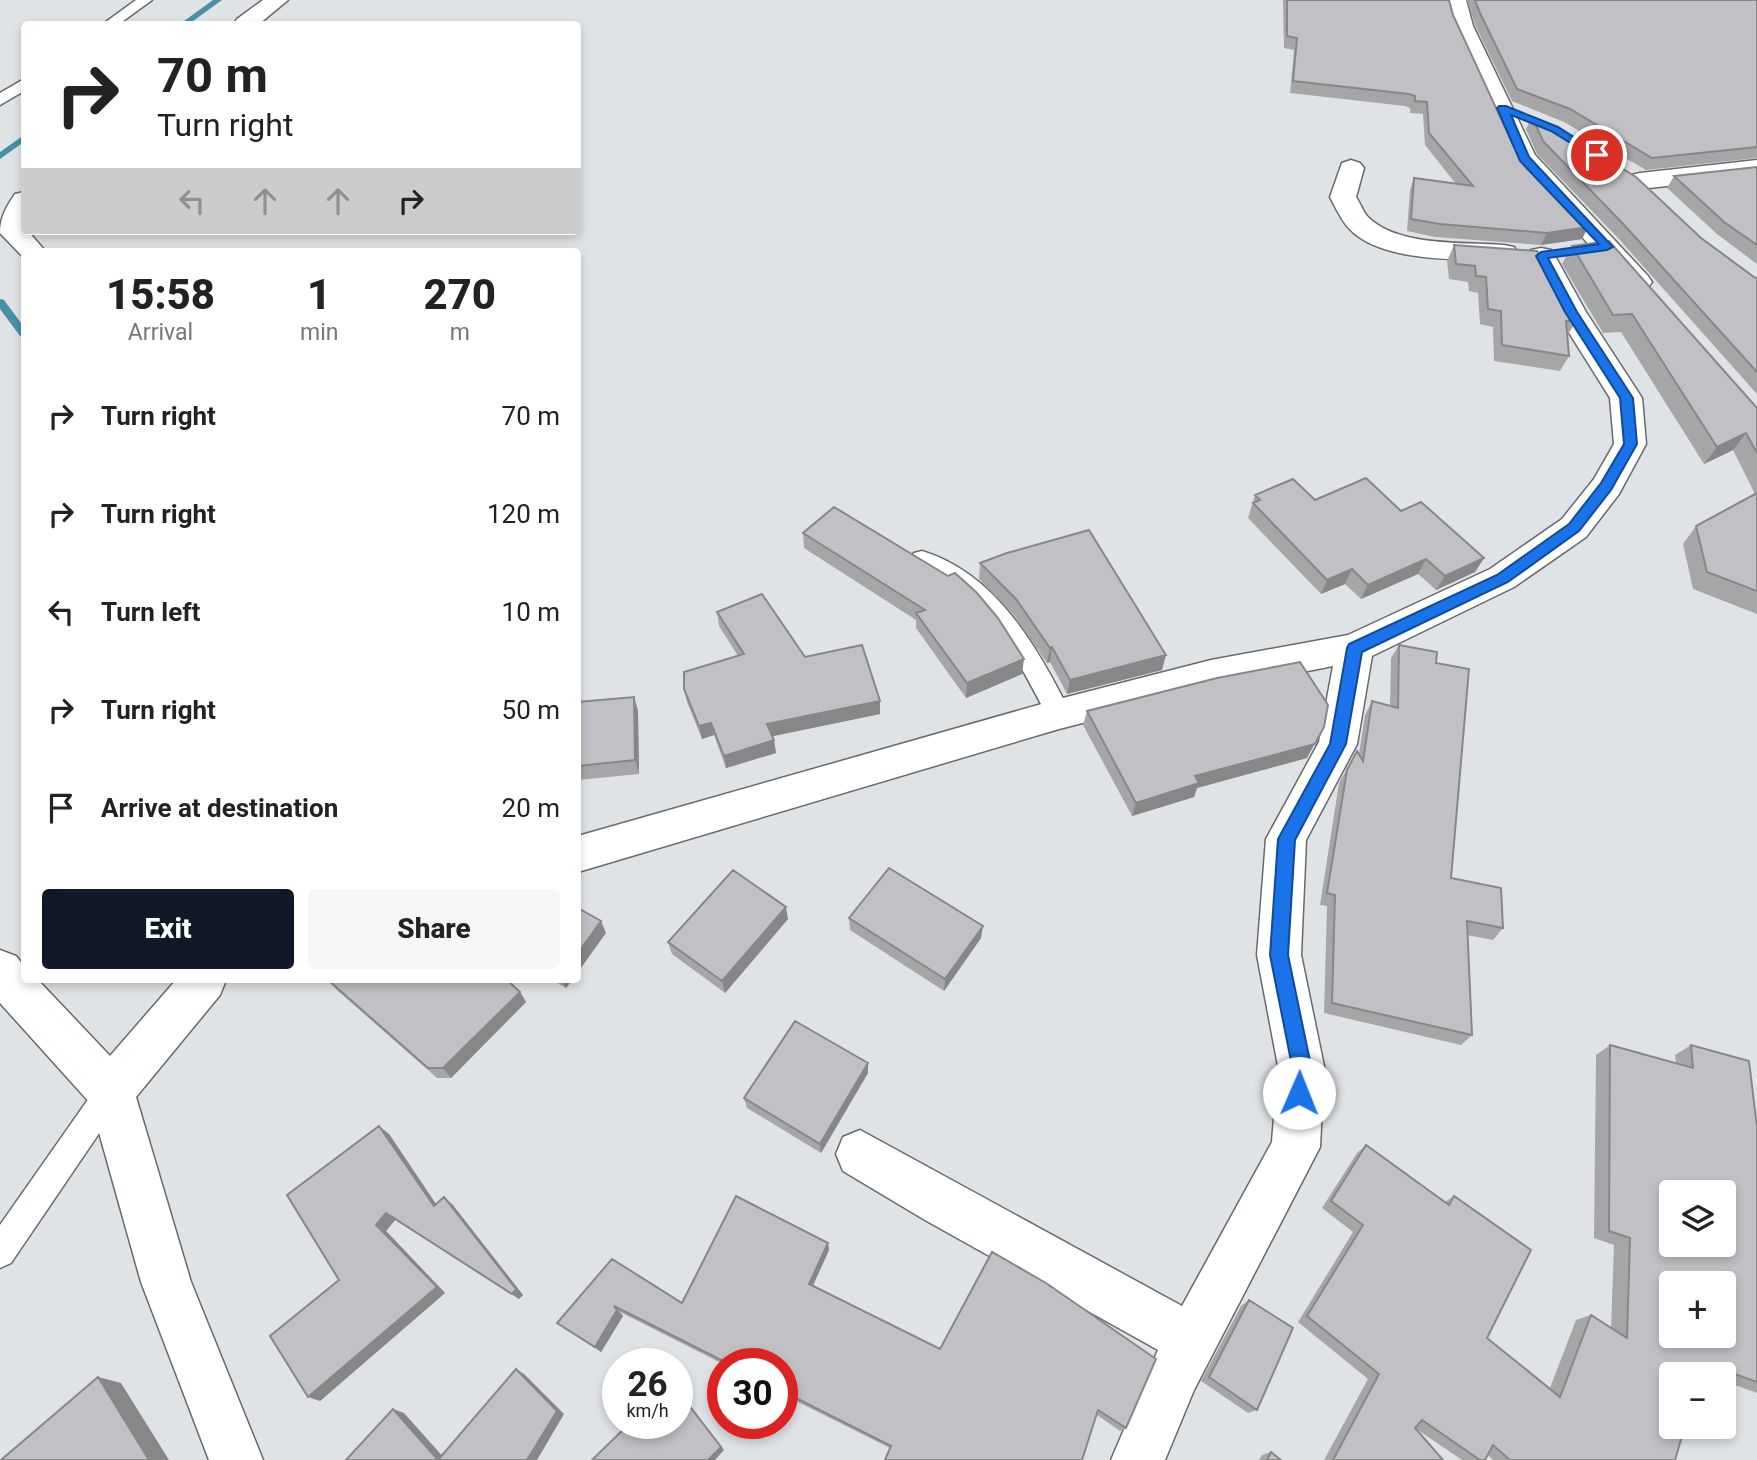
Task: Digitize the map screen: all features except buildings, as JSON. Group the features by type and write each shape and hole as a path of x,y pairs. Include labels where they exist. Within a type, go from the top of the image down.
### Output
{"street":[{"path":"249,21 277,0"},
{"path":"581,853 1059,714 1212,675 1355,648 1502,578 1574,528 1606,486 1630,444 1626,398 1571,312 1574,251 1524,159 1503,108 1462,26 1455,0"},
{"path":"1503,108 1528,118"},
{"path":"1351,168 1343,197 1357,222 1386,240 1429,247 1574,251 1651,297"},
{"path":"1668,207 1629,174 1757,168"},
{"path":"21,206 10,228 28,248"},
{"path":"1138,1460 1192,1340 1296,1147 1301,1066 1279,955 1286,839 1338,744 1355,648"},
{"path":"0,971 111,1091 166,1282 236,1460"},
{"path":"111,1091 206,983"},
{"path":"860,1153 942,1203 1192,1340"}],"lane":[{"path":"114,21 145,0"},
{"path":"0,100 21,85"},
{"path":"922,559 940,564 969,582 1020,645 1059,714"},
{"path":"0,1252 111,1091"}],"waterway":[{"path":"188,21 218,0"},
{"path":"0,156 21,140"},
{"path":"0,302 21,330"}],"route":[{"path":"1299,1093 1301,1066 1279,955 1286,839 1338,744 1355,648 1502,578 1574,528 1606,486 1630,444 1626,398 1571,312 1541,256 1607,247 1524,159 1503,108 1554,129 1597,155"}]}
